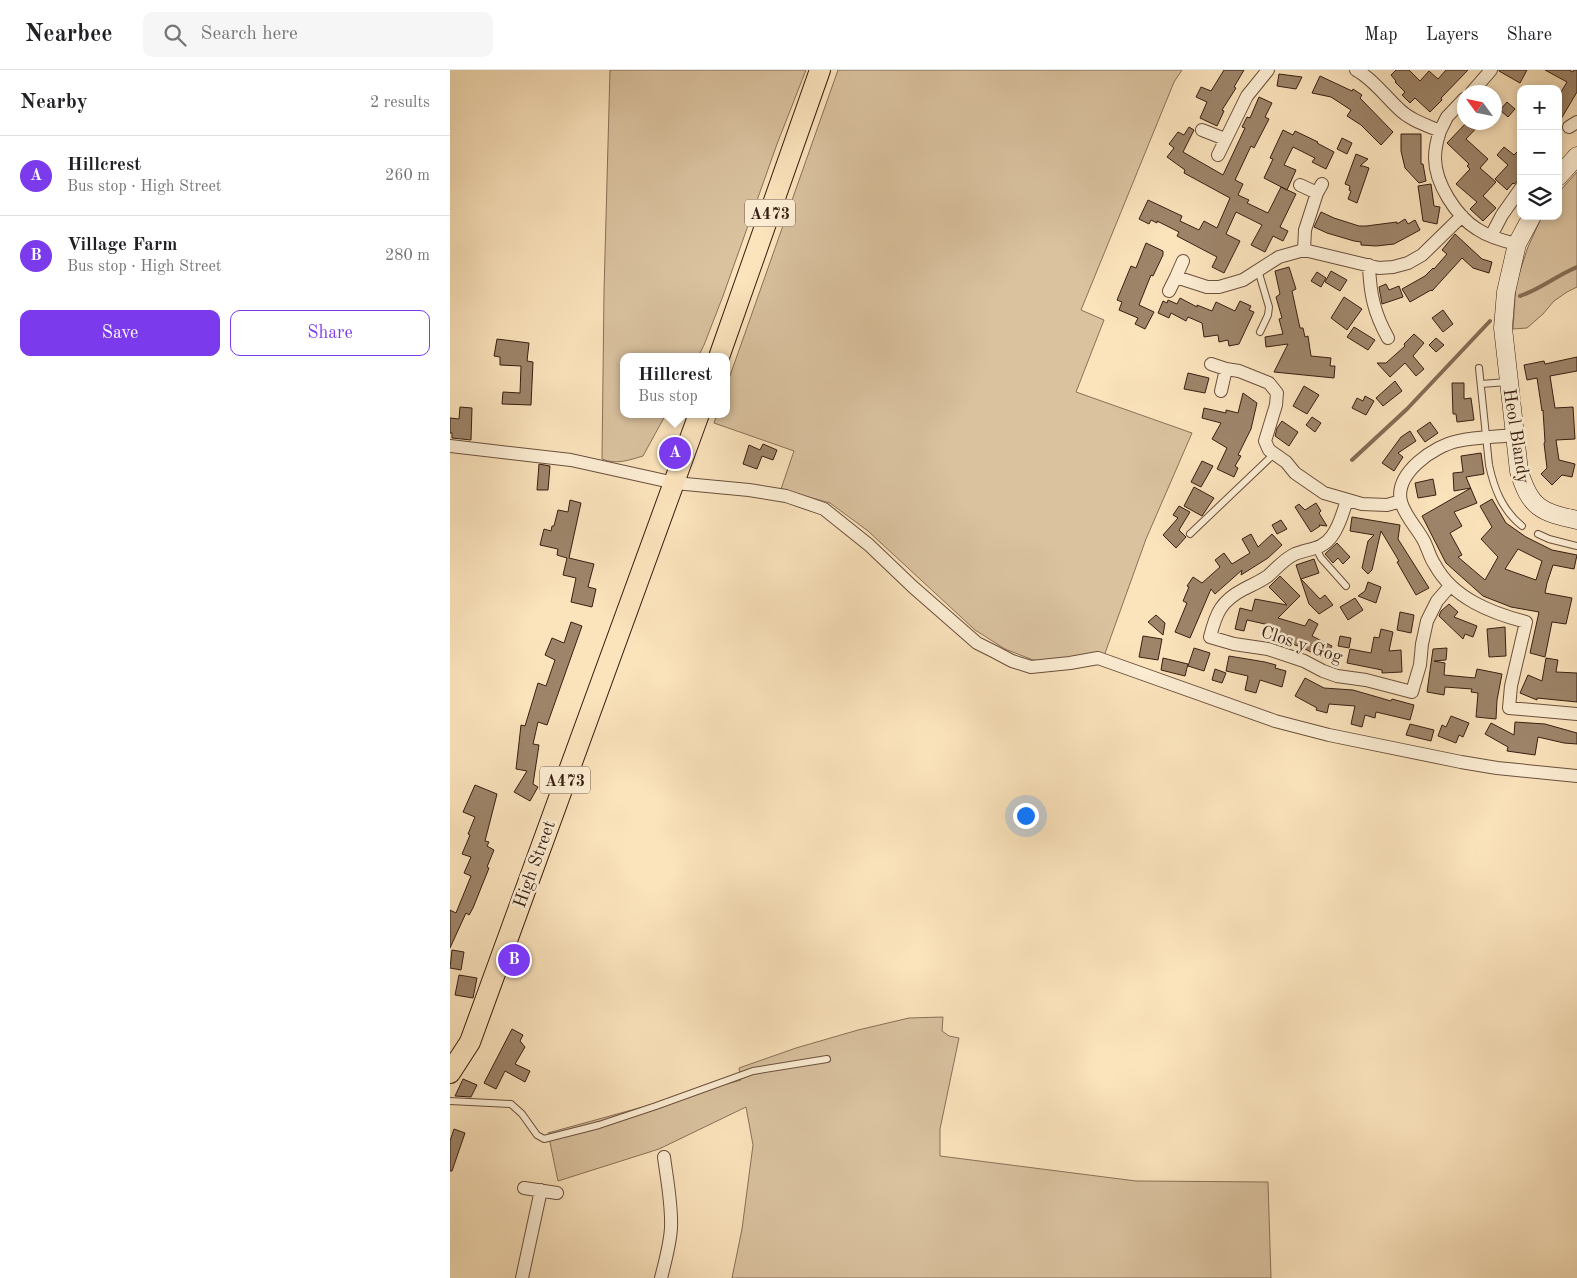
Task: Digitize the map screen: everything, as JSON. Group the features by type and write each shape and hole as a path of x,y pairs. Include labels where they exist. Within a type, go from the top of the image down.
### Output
{"main road":[{"name":"A473","path":"720,353 820,70"},
{"name":"A473","path":"675,483 698,418"},
{"name":"High Street","path":"450,1074 470,1042 560,792 675,483"}],"street":[{"path":"1218,155 1246,96 1268,70"},
{"path":"1356,70 1412,119 1440,131"},
{"path":"1478,85 1491,70"},
{"path":"1457,106 1447,117 1440,131 1435,158 1436,170 1448,197 1462,216 1476,229 1516,244"},
{"path":"1202,130 1225,139"},
{"path":"1560,175 1577,156"},
{"path":"1300,185 1320,189 1305,230 1304,250"},
{"path":"1491,236 1502,215 1517,194"},
{"path":"1176,277 1207,287 1219,287 1237,282 1279,256 1304,250 1379,268 1393,267 1408,263 1422,254 1462,216"},
{"name":"Heol Blandy","path":"1530,220 1516,244 1506,292 1503,328 1519,471 1524,488 1531,501 1556,516 1577,520"},
{"path":"1169,291 1183,261"},
{"path":"1369,266 1370,289 1374,310 1388,338"},
{"path":"1211,364 1239,371 1269,383 1277,392 1276,404 1265,441 1268,450 1286,462 1295,473 1324,494 1362,504 1387,505 1401,501"},
{"path":"1221,391 1226,368"},
{"path":"1515,435 1458,441 1445,445 1418,462 1410,470 1402,487 1401,501 1424,541 1435,566 1450,586 1474,603 1507,617 1526,622 1511,686 1509,708 1577,714"},
{"path":"450,446 571,460 675,483 748,490 786,496 824,509 869,545 913,587 977,643 1012,661 1031,667 1070,664 1098,658 1275,721 1329,735 1497,768 1577,776"},
{"name":"Clos y Gog","path":"1347,500 1340,522 1332,536 1321,546 1296,554 1283,561 1267,577 1224,602 1210,637 1234,644 1268,649 1304,661 1337,676 1366,680 1412,692 1420,665 1427,621 1437,602 1450,586"},
{"path":"661,1278 668,1252 671,1228 670,1201 664,1157"},
{"path":"524,1188 557,1193"},
{"path":"522,1278 541,1190"}],"lane":[{"path":"1258,270 1269,307 1268,315 1260,332"},
{"path":"1480,368 1492,479 1508,512 1522,526"},
{"path":"1481,384 1508,380"},
{"path":"1190,534 1274,454"},
{"path":"1538,534 1549,539 1577,546"},
{"path":"1316,548 1321,558 1346,586"},
{"path":"450,1101 511,1104 522,1114 537,1135 544,1139 599,1125 753,1071 827,1059"}],"shaded area":[{"path":"610,70 806,70 777,144 723,296 700,353 620,353 620,418 664,418 643,456 618,462 602,459"},
{"path":"838,70 1182,70 1174,82 1081,310 1104,320 1076,392 1192,433 1146,539 1104,656 1062,664 1033,660 1005,649 975,630 868,531 830,503 781,489 794,451 714,423 716,418 730,418 730,376"},
{"path":"1577,172 1577,287 1554,301 1527,328 1513,329 1516,283 1528,247 1540,220 1562,220 1562,189"},
{"path":"943,1017 942,1031 949,1036 959,1038 940,1129 940,1156 1136,1181 1268,1182 1271,1278 732,1278 742,1229 753,1145 746,1107 659,1149 558,1181 548,1133 741,1080 739,1068 796,1048 909,1018"}],"building":[{"path":"1224,70 1244,70 1234,87 1236,88 1222,110 1224,111 1217,126 1200,118 1207,102 1196,97 1201,87 1211,91"},
{"path":"1396,70 1409,70 1420,81 1429,71 1438,79 1446,70 1468,70 1430,112 1415,98 1410,103 1402,95 1405,92 1391,75"},
{"path":"1499,70 1527,70 1520,83"},
{"path":"1545,70 1569,70 1573,72 1577,70 1577,92 1562,117 1562,90 1567,82"},
{"path":"1279,74 1302,77 1296,89 1277,86"},
{"path":"1320,76 1352,91 1353,89 1362,95 1360,98 1393,132 1381,145 1361,125 1347,116 1351,110 1331,97 1312,93"},
{"path":"1259,97 1272,103 1265,117 1269,119 1254,148 1251,146 1235,180 1243,184 1238,195 1249,200 1247,203 1268,213 1281,187 1296,194 1280,227 1288,231 1283,241 1273,236 1265,252 1251,245 1262,225 1236,212 1226,234 1240,241 1224,273 1212,267 1217,257 1177,236 1179,232 1157,221 1157,223 1151,220 1149,224 1139,219 1148,200 1182,216 1180,221 1199,230 1204,221 1217,228 1230,198 1184,173 1185,170 1167,157 1174,148 1169,144 1178,132 1184,135 1189,127 1194,130 1183,152 1223,175 1245,128 1242,127 1247,117 1250,118"},
{"path":"1507,102 1515,109 1508,117 1502,112 1502,108"},
{"path":"1283,130 1293,135 1295,131 1334,152 1326,169 1312,162 1315,158 1293,147 1284,165 1296,170 1287,190 1264,178 1273,159 1270,158"},
{"path":"1459,130 1474,130 1466,139 1488,159 1480,168 1496,182 1483,196 1496,208 1483,221 1470,209 1477,202 1456,184 1470,169 1467,166 1469,164 1447,143"},
{"path":"1401,134 1421,134 1421,164 1423,164 1426,181 1419,183 1405,168 1401,151"},
{"path":"1342,138 1352,143 1347,154 1337,149"},
{"path":"1504,147 1514,155 1517,152 1517,181 1507,190 1495,179 1508,165 1497,155"},
{"path":"1356,154 1368,159 1360,166 1369,168 1357,203 1348,199 1351,191 1349,190 1350,186 1345,184"},
{"path":"1431,184 1434,206 1440,207 1437,224 1423,221 1418,186"},
{"path":"1321,212 1359,226 1397,222 1397,224 1405,219 1408,224 1415,220 1420,230 1394,244 1361,245 1361,242 1327,233 1314,227"},
{"path":"1455,234 1482,259 1492,262 1489,273 1473,268 1462,258 1432,291 1410,302 1402,289 1434,269 1447,254 1442,250"},
{"path":"1146,243 1163,251 1163,255 1153,276 1151,275 1139,305 1154,312 1145,329 1135,324 1138,318 1119,310 1122,302 1117,300 1131,266 1136,268"},
{"path":"1289,267 1296,289 1292,291 1300,328 1303,328 1305,337 1308,336 1311,356 1331,358 1330,366 1335,366 1334,378 1274,372 1288,344 1266,347 1265,337 1283,334 1279,319 1282,318 1276,297 1280,294 1275,271"},
{"path":"1331,271 1347,280 1340,291 1325,282"},
{"path":"1317,272 1326,278 1321,287 1311,281"},
{"path":"1386,284 1389,290 1399,286 1403,297 1382,304 1379,287"},
{"path":"1344,297 1362,309 1347,330 1331,318"},
{"path":"1180,298 1197,307 1197,305 1212,311 1216,302 1235,311 1240,301 1251,306 1249,310 1254,312 1239,344 1229,346 1228,340 1219,342 1218,335 1204,337 1202,323 1188,317 1186,321 1171,313 1169,318 1158,313 1163,301 1167,303 1168,300 1177,304"},
{"path":"1443,310 1453,324 1443,332 1432,318"},
{"path":"1354,327 1375,340 1368,350 1347,337"},
{"path":"1414,334 1424,343 1413,356 1424,369 1416,376 1405,363 1390,377 1377,363 1386,363 1405,346 1404,344"},
{"path":"1436,338 1444,345 1436,352 1429,345"},
{"path":"497,339 529,343 527,361 533,362 531,405 502,404 503,392 520,393 521,366 500,365 500,357 494,356"},
{"path":"1577,357 1577,371 1550,376 1555,408 1573,407 1575,439 1556,440 1559,460 1575,464 1572,477 1562,475 1552,485 1541,474 1547,468 1543,410 1537,378 1527,380 1524,365 1544,361 1545,364"},
{"path":"1188,373 1209,378 1205,393 1184,389"},
{"path":"1395,381 1402,391 1383,406 1376,398"},
{"path":"1452,383 1464,383 1464,399 1471,398 1474,420 1457,422 1456,414 1453,414"},
{"path":"1304,386 1319,395 1307,414 1293,406"},
{"path":"1243,393 1257,403 1251,429 1238,455 1241,456 1235,466 1238,468 1234,477 1217,469 1227,448 1212,439 1221,423 1202,418 1204,408 1226,413 1226,410 1238,413"},
{"path":"1365,396 1374,401 1366,415 1352,408 1357,398 1363,401"},
{"path":"460,407 472,408 471,440 452,438 452,433 450,433 450,418 459,419"},
{"path":"1312,417 1321,423 1315,432 1306,425"},
{"path":"1282,421 1298,432 1289,446 1275,436 1277,428"},
{"path":"1430,422 1438,433 1425,442 1417,431"},
{"path":"1410,431 1416,441 1398,453 1403,457 1394,471 1382,463 1401,437"},
{"path":"763,444 777,450 773,460 762,456 757,469 743,464 749,445 760,450"},
{"path":"1481,453 1484,474 1466,477 1471,488 1454,491 1453,473 1463,472 1461,456"},
{"path":"1202,461 1213,466 1201,487 1191,482"},
{"path":"539,464 550,466 548,490 537,490"},
{"path":"1433,479 1436,495 1418,498 1415,483"},
{"path":"1194,487 1214,498 1202,516 1184,506"},
{"path":"1471,488 1477,503 1454,512 1462,526 1450,533 1462,555 1458,557 1485,580 1498,557 1481,539 1492,527 1480,506 1492,499 1506,523 1526,537 1552,550 1577,555 1574,569 1553,565 1547,583 1545,593 1572,598 1566,624 1552,622 1545,657 1530,653 1539,612 1511,607 1483,596 1446,563 1422,516","holes":["1518,549 1542,561 1536,580 1505,569"]},
{"path":"570,500 581,503 569,558 594,564 588,587 596,589 592,607 571,602 576,578 563,575 567,558 557,555 558,549 540,545 544,529 551,531 558,510 568,512"},
{"path":"1316,503 1321,511 1319,513 1327,526 1319,525 1311,532 1295,507 1299,504 1305,510"},
{"path":"1179,506 1190,512 1179,530 1186,537 1176,548 1163,535 1178,518 1173,515"},
{"path":"1352,517 1400,525 1398,539 1429,588 1416,595 1381,531 1372,570 1368,574 1362,568 1368,541 1374,535 1350,531"},
{"path":"1281,520 1287,529 1277,534 1272,525"},
{"path":"1251,534 1258,547 1272,534 1282,545 1268,558 1241,575 1242,570 1215,594 1211,589 1190,638 1175,632 1187,603 1183,601 1189,587 1187,586 1193,577 1202,583 1220,567 1215,560 1224,553 1232,564 1250,553 1242,539"},
{"path":"1337,543 1350,557 1343,564 1338,558 1333,563 1325,554"},
{"path":"1314,559 1319,573 1301,579 1320,599 1325,595 1333,605 1319,614 1309,604 1296,565"},
{"path":"1280,576 1300,596 1278,618 1305,626 1309,619 1318,624 1312,636 1332,646 1325,659 1301,647 1275,638 1278,627 1247,620 1244,631 1235,629 1240,608 1252,611 1255,599 1287,605 1269,587"},
{"path":"1368,582 1381,587 1376,603 1358,596 1365,591"},
{"path":"1355,598 1363,610 1348,620 1340,607"},
{"path":"1449,604 1458,612 1454,617 1477,626 1473,637 1465,634 1463,639 1439,616 1441,611"},
{"path":"1400,612 1414,615 1411,633 1397,630"},
{"path":"1156,615 1165,623 1163,635 1148,622"},
{"path":"571,622 582,626 547,725 538,722 533,744 539,745 533,784 538,787 530,801 514,792 527,771 516,769 521,725 525,726 538,683 546,686 555,660 545,655 552,638 564,643"},
{"path":"1505,627 1506,656 1489,657 1487,629"},
{"path":"1381,629 1393,632 1389,651 1401,650 1402,672 1382,673 1382,670 1347,663 1350,649 1371,653 1374,637 1379,638"},
{"path":"1143,636 1162,639 1158,660 1139,657"},
{"path":"1340,636 1351,638 1349,648 1338,646"},
{"path":"1194,648 1210,653 1204,671 1188,666"},
{"path":"1447,648 1446,660 1434,661 1445,663 1444,675 1475,678 1477,669 1502,674 1497,700 1496,719 1476,717 1478,693 1471,692 1472,689 1445,687 1444,695 1427,692 1433,649"},
{"path":"1229,656 1276,665 1275,668 1286,671 1282,687 1260,680 1256,693 1245,690 1248,676 1226,671"},
{"path":"1163,658 1188,664 1185,676 1161,670"},
{"path":"1546,658 1558,660 1556,672 1577,673 1577,702 1537,698 1537,700 1520,693 1528,675 1542,681"},
{"path":"1215,669 1226,673 1222,683 1212,680"},
{"path":"1305,678 1324,688 1353,690 1391,701 1392,699 1414,705 1410,720 1376,712 1375,718 1365,715 1362,727 1351,724 1355,706 1329,704 1327,713 1316,710 1317,708 1295,696"},
{"path":"1451,716 1469,723 1463,737 1459,735 1456,743 1438,736 1442,725 1446,727"},
{"path":"1515,722 1545,724 1577,733 1577,744 1538,737 1535,755 1507,751 1508,747 1485,734 1491,723 1514,735"},
{"path":"1410,724 1434,730 1431,741 1406,735"},
{"path":"475,785 497,794 485,841 489,842 487,846 494,850 473,908 469,915 466,913 450,948 450,910 456,913 471,876 464,873 471,857 462,854 475,817 463,812"},
{"path":"452,950 464,952 461,970 450,968"},
{"path":"459,975 477,978 473,998 455,995"},
{"path":"512,1029 523,1035 520,1041 525,1047 515,1064 530,1071 525,1082 505,1071 496,1089 484,1083"},
{"path":"463,1079 477,1085 471,1097 455,1096"},
{"path":"454,1129 465,1133 452,1171 450,1171 450,1141"}],"waterway":[{"path":"1520,296 1577,267"},
{"path":"1352,460 1407,409 1490,321"}],"place":[{"name":"Hillcrest","path":"675,453"},
{"name":"Village Farm","path":"514,960"}]}
